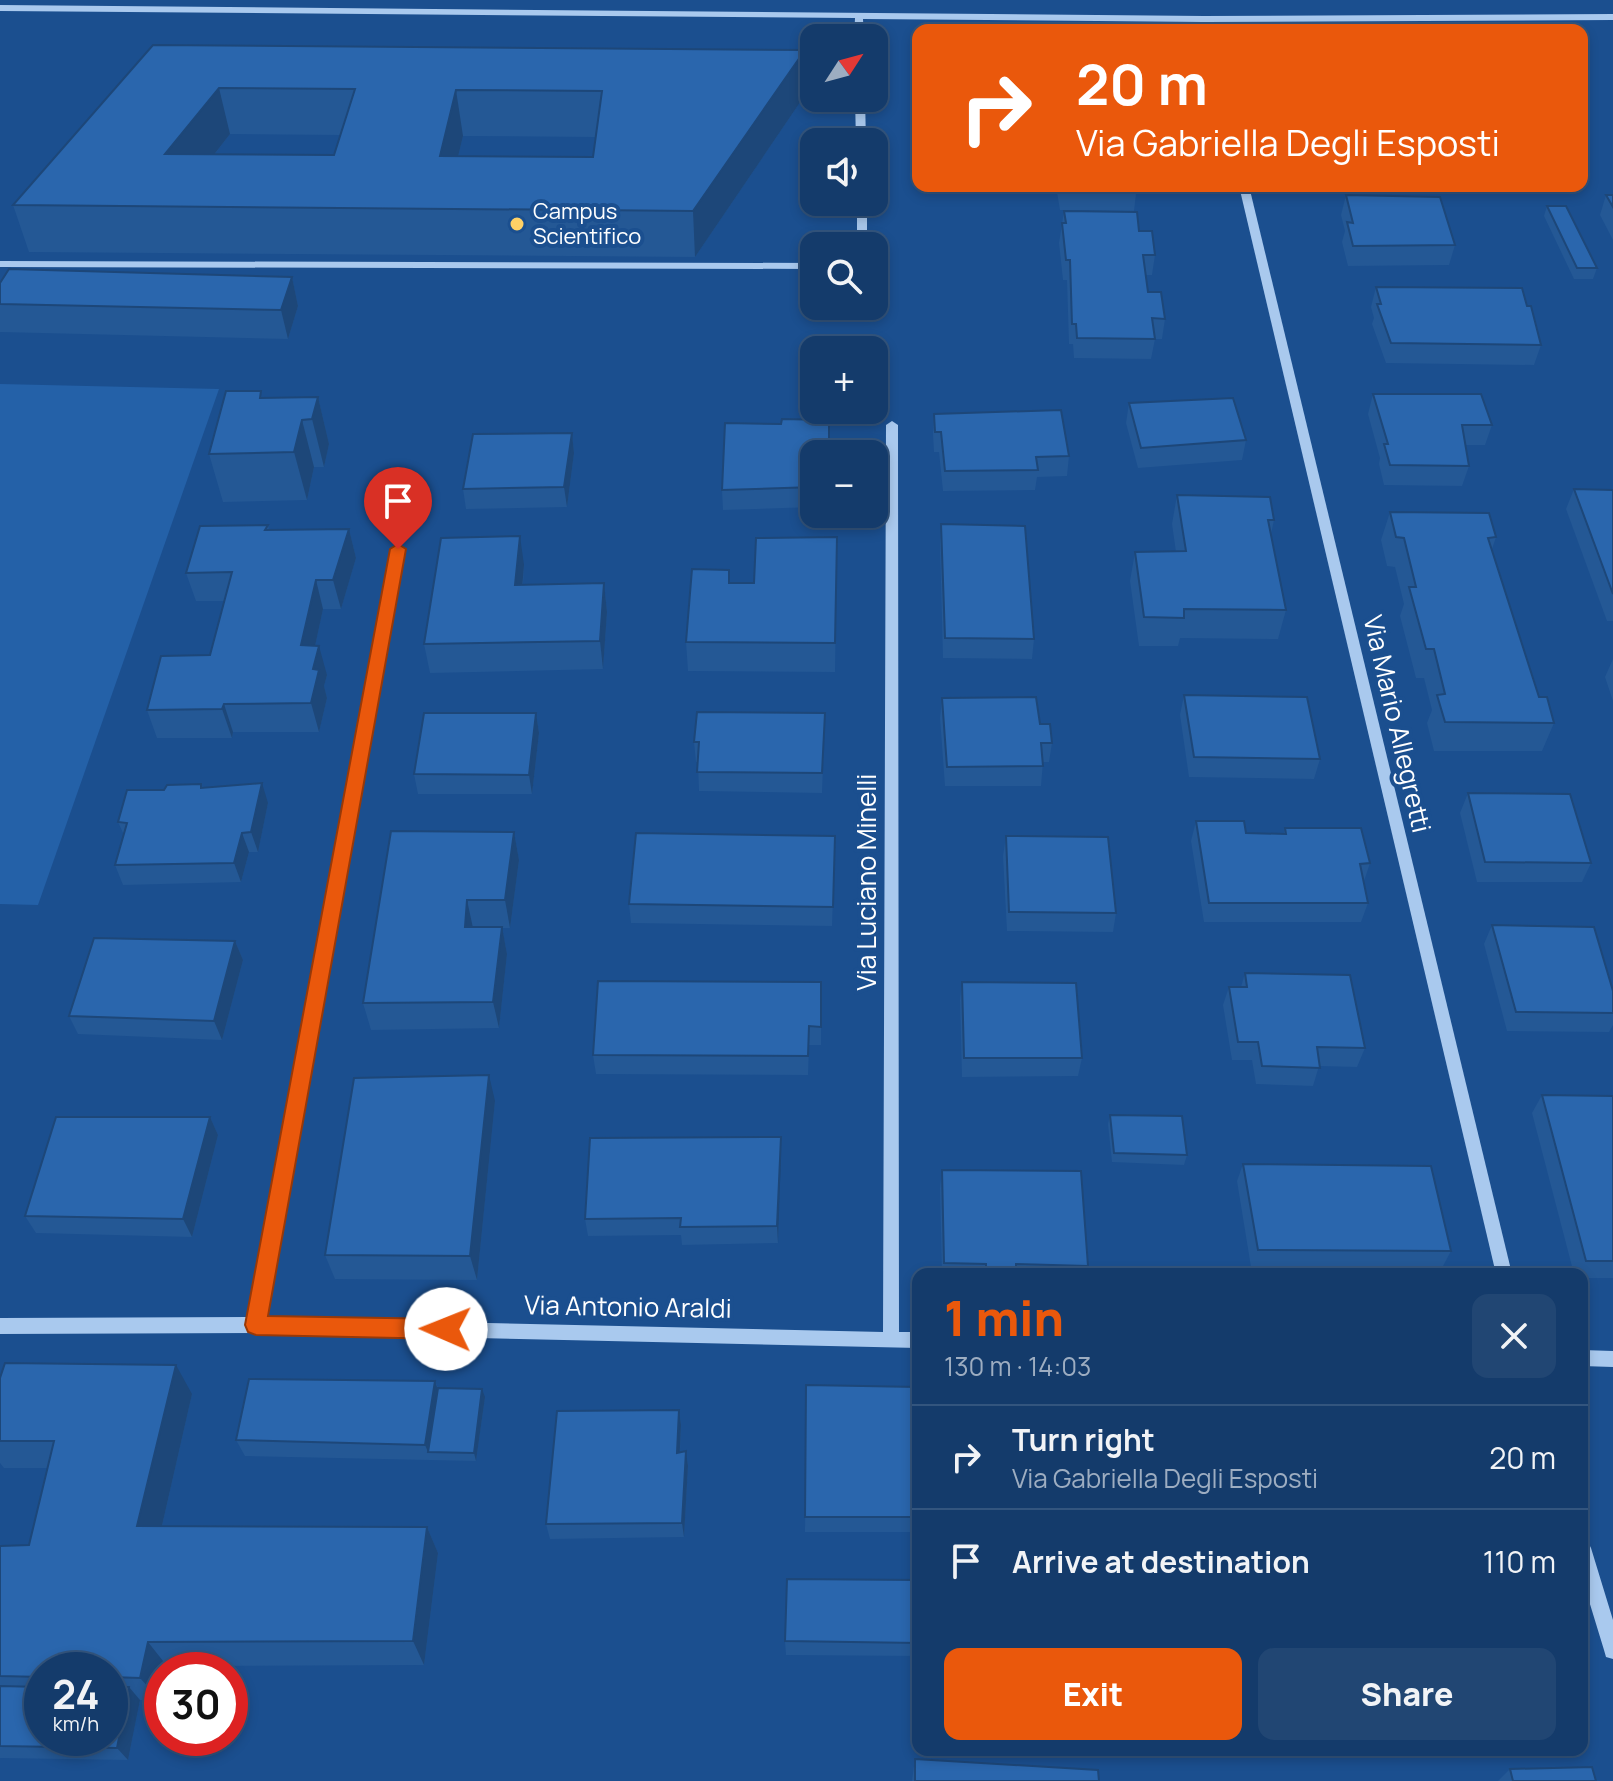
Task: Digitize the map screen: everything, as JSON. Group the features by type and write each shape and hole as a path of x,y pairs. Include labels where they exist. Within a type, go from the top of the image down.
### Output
{"street":[{"path":"0,8 859,16 1167,24"},
{"path":"859,16 859,24"},
{"path":"1256,24 1613,17"},
{"name":"Via Mario Allegretti","path":"1245,192 1503,1268"},
{"path":"0,264 800,266"},
{"name":"Via Luciano Minelli","path":"891,1339 892,425"},
{"path":"256,1325 398,549"},
{"name":"Via Antonio Araldi","path":"0,1326 256,1325 912,1340"},
{"path":"1588,1358 1613,1359"},
{"path":"1588,1568 1613,1650"}],"shaded area":[{"path":"0,384 219,389 38,905 0,904"}],"building":[{"path":"153,45 800,50 800,57 693,211 13,205","holes":["219,88 355,89 334,155 165,154","456,90 602,91 593,157 440,156"]},
{"path":"1346,195 1440,197 1455,245 1353,246 1347,222 1353,223"},
{"path":"1606,195 1613,195 1613,207"},
{"path":"1547,206 1566,206 1597,268 1577,268"},
{"path":"1064,211 1137,212 1139,231 1152,231 1155,255 1143,255 1148,292 1161,292 1165,319 1152,318 1155,339 1077,338 1076,324 1072,324 1070,260 1066,260 1062,223 1066,223"},
{"path":"9,269 292,277 281,310 0,304 0,283"},
{"path":"1376,287 1522,288 1527,306 1531,306 1541,345 1391,343 1377,304 1381,304"},
{"path":"226,391 261,391 260,398 318,397 312,419 302,420 294,452 209,454"},
{"path":"1373,394 1481,394 1492,425 1462,425 1469,466 1390,465 1384,444 1388,444"},
{"path":"1233,398 1246,440 1141,448 1129,403"},
{"path":"1061,410 1069,456 1036,457 1038,470 945,471 941,432 935,432 934,414"},
{"path":"782,419 800,419 800,424 829,424 829,440 800,440 800,487 722,490 725,423 781,424"},
{"path":"572,433 564,487 463,489 473,434"},
{"path":"1574,489 1613,490 1613,594"},
{"path":"1177,495 1270,497 1274,520 1268,520 1286,610 1184,609 1184,618 1144,617 1135,552 1186,551"},
{"path":"1390,512 1489,513 1496,537 1488,538 1539,697 1547,697 1554,723 1445,722 1437,695 1445,694 1434,649 1426,649 1409,587 1416,587 1404,538 1396,537"},
{"path":"941,524 1025,526 1034,639 945,638"},
{"path":"268,525 265,530 349,529 333,580 316,580 301,645 319,646 313,669 319,670 311,703 224,704 222,709 147,710 161,656 210,655 232,572 186,573 200,526"},
{"path":"520,536 515,585 604,583 600,641 424,644 441,538"},
{"path":"837,537 835,643 686,642 692,569 729,570 729,583 754,583 756,538"},
{"path":"1184,695 1307,697 1320,759 1194,757"},
{"path":"1036,697 1040,724 1050,724 1052,743 1041,743 1043,766 947,767 942,698"},
{"path":"697,712 825,713 822,773 697,772 699,742 694,742"},
{"path":"424,713 536,713 529,775 414,774"},
{"path":"262,783 251,832 242,833 234,863 115,865 127,823 118,822 127,790 164,790 167,785 201,784 201,788"},
{"path":"1468,793 1570,794 1591,863 1485,862"},
{"path":"1196,821 1244,821 1246,833 1286,834 1285,828 1361,828 1370,863 1360,864 1368,903 1209,903"},
{"path":"391,831 514,832 505,900 467,900 465,927 502,927 493,1002 363,1003"},
{"path":"636,833 835,836 833,907 629,904"},
{"path":"1006,836 1108,837 1116,913 1009,912"},
{"path":"1492,925 1594,927 1613,991 1613,1013 1516,1012"},
{"path":"94,938 235,941 214,1021 69,1016"},
{"path":"1245,973 1350,975 1365,1048 1317,1047 1320,1068 1262,1066 1258,1042 1238,1042 1229,987 1247,987"},
{"path":"598,981 821,982 821,1027 809,1026 808,1056 593,1055"},
{"path":"962,982 1076,983 1082,1058 964,1058"},
{"path":"489,1075 470,1256 325,1255 354,1078"},
{"path":"1542,1095 1613,1096 1613,1261 1586,1261"},
{"path":"1110,1115 1182,1116 1187,1155 1114,1153"},
{"path":"56,1117 210,1117 183,1219 25,1216"},
{"path":"781,1137 777,1226 680,1227 681,1218 585,1219 590,1138"},
{"path":"1243,1164 1431,1166 1451,1251 1258,1250"},
{"path":"942,1170 1081,1171 1088,1266 1016,1264 1016,1268 986,1268 986,1264 944,1263"},
{"path":"5,1363 176,1365 137,1526 427,1527 413,1641 148,1642 140,1678 128,1678 128,1652 24,1652 24,1677 0,1676 0,1546 29,1545 54,1441 0,1441 0,1378"},
{"path":"249,1379 435,1381 425,1445 236,1440"},
{"path":"806,1385 912,1387 912,1517 805,1517"},
{"path":"438,1388 482,1389 474,1453 428,1452"},
{"path":"679,1410 677,1453 686,1451 682,1523 546,1524 557,1411"},
{"path":"787,1579 912,1580 912,1643 785,1641"},
{"path":"0,1686 24,1687 24,1746 0,1746"},
{"path":"915,1759 1098,1770 1099,1781 915,1781"},
{"path":"1592,1767 1596,1781 1513,1781 1510,1769"}],"place":[{"name":"Campus Scientifico","path":"517,224"}],"route":[{"path":"398,549 256,1325 446,1329"}]}
